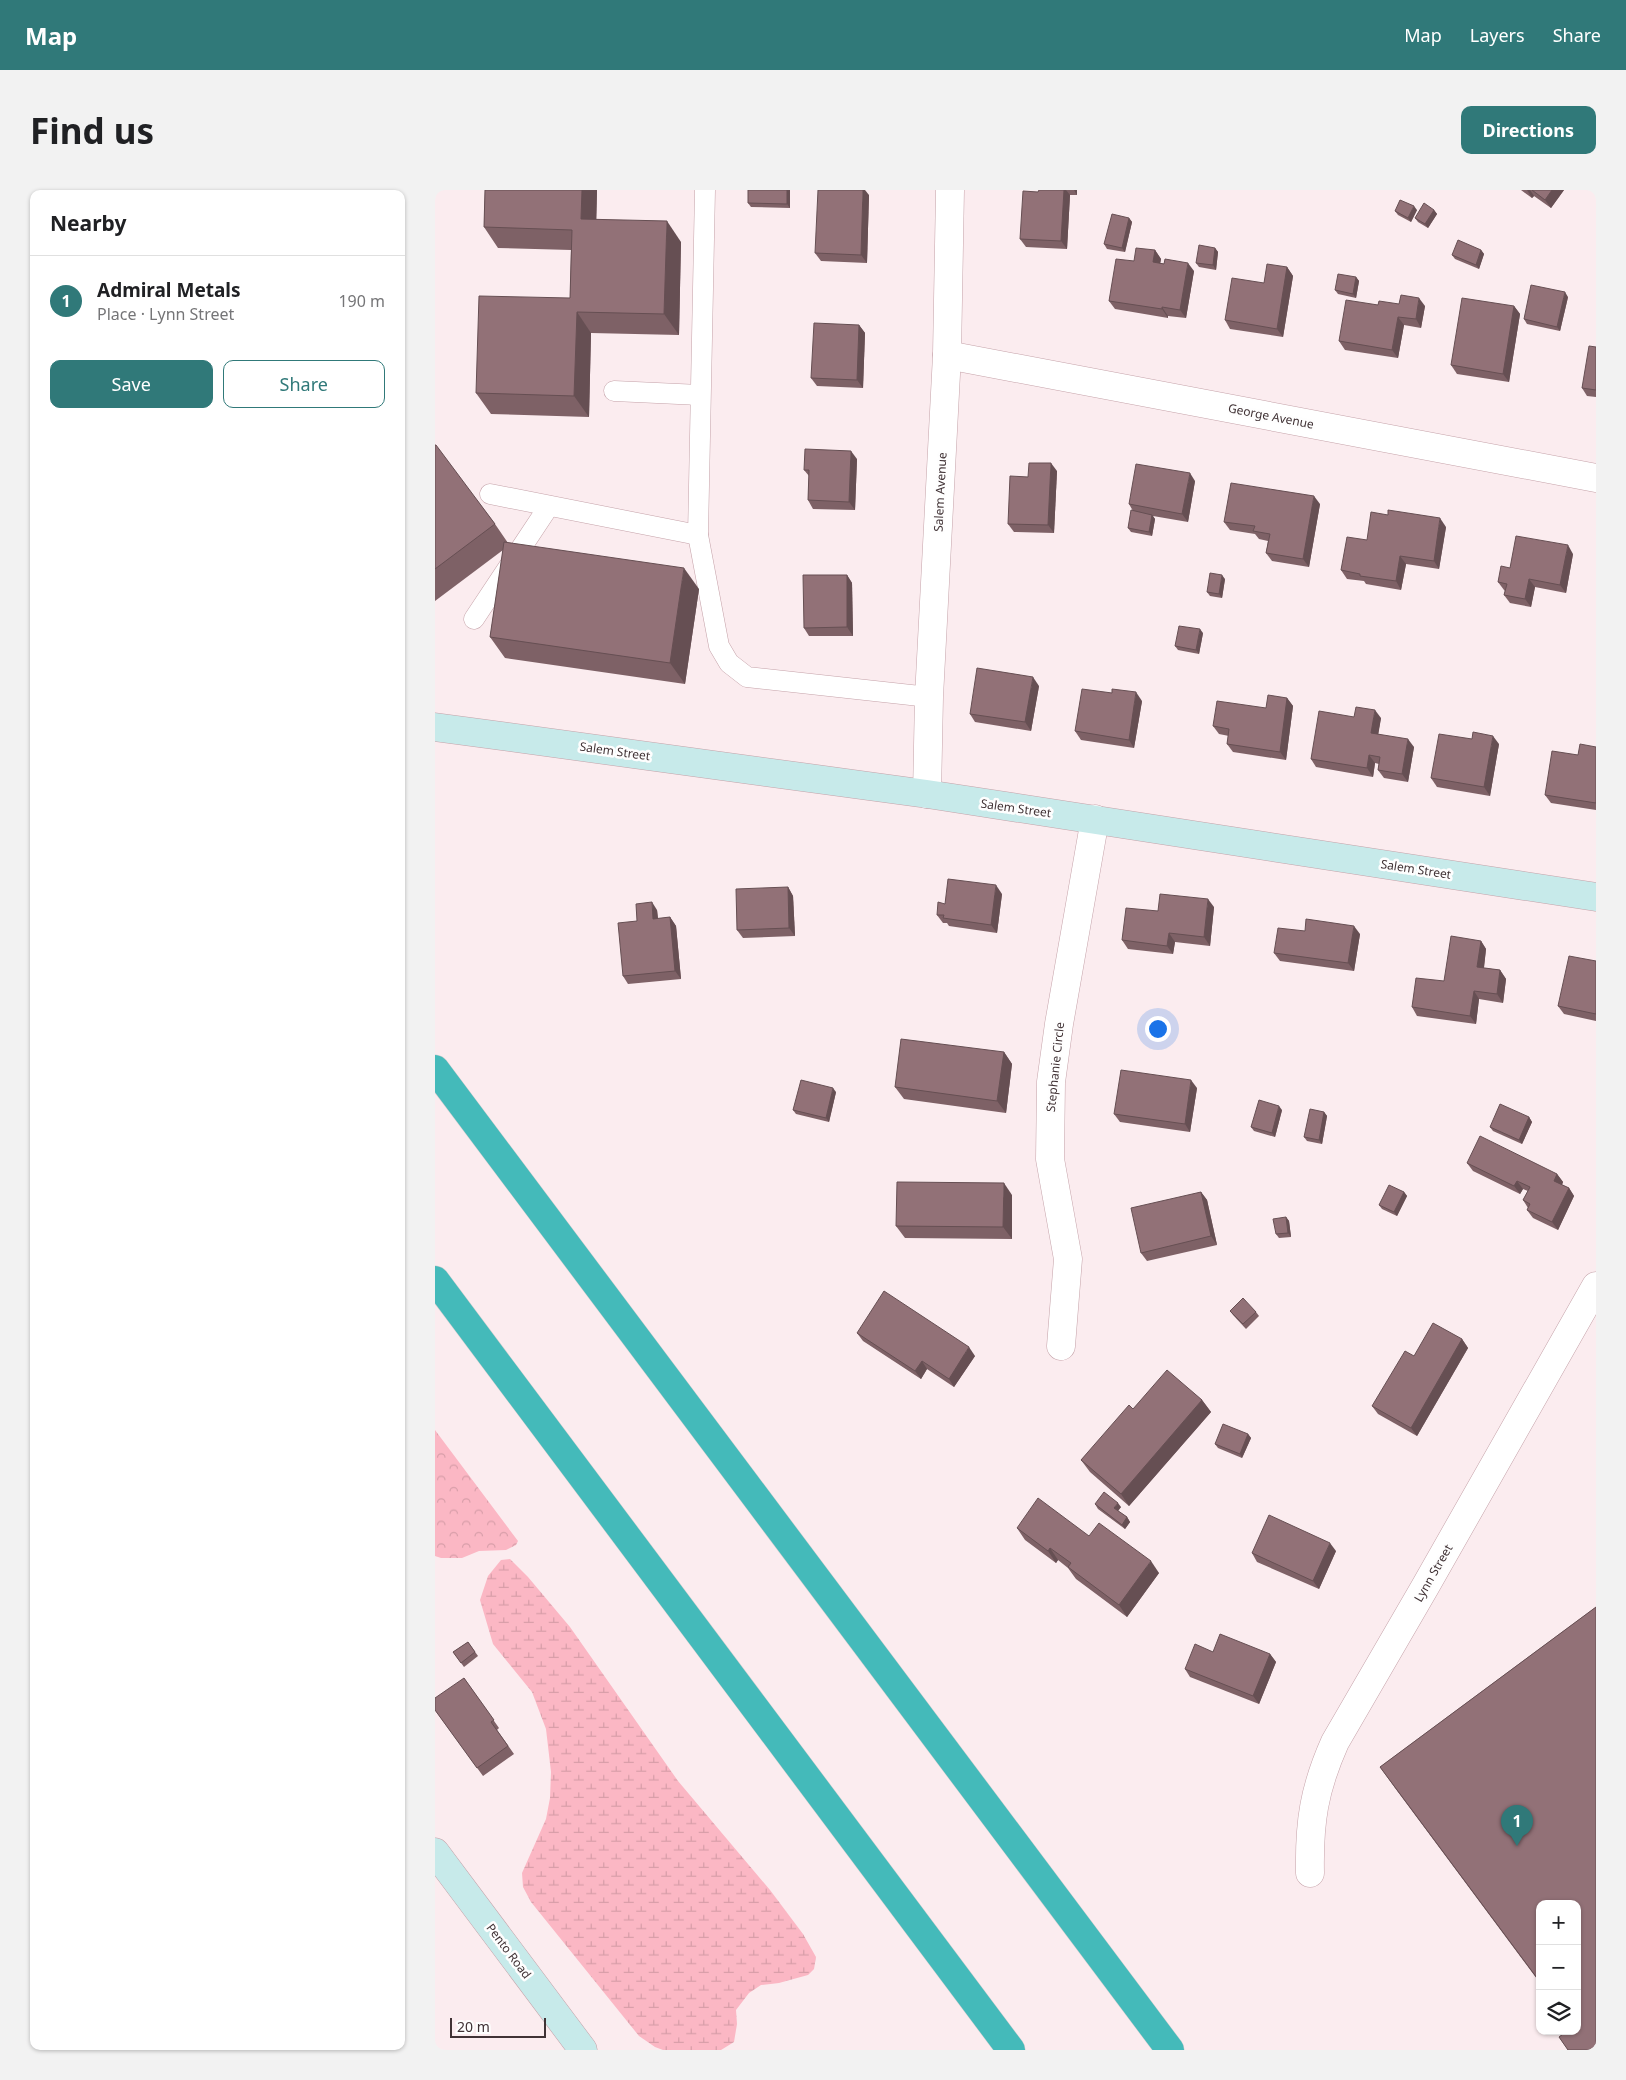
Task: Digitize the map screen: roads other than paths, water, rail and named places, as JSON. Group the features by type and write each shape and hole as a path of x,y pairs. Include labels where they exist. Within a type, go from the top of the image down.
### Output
{"highway":[{"path":"435,1069 1170,2050"},
{"path":"435,1280 1011,2050"}],"main road":[{"name":"Salem Street","path":"435,728 927,794 1596,897"},
{"name":"Pento Road","path":"435,1852 583,2050"}],"street":[{"name":"Salem Avenue","path":"927,794 929,697 947,355 950,190"},
{"name":"George Avenue","path":"947,355 1596,478"},
{"name":"Stephanie Circle","path":"1061,1346 1068,1279 1068,1259 1050,1159 1051,1082 1059,1024 1095,819"},
{"name":"Lynn Street","path":"1310,1873 1309,1834 1313,1807 1324,1767 1335,1742 1596,1286"}],"lane":[{"path":"705,190 698,535 715,633 723,655 737,670 747,677 929,697"},
{"path":"614,391 700,395"},
{"path":"490,494 698,535"},
{"path":"474,619 549,506"}],"place":[{"name":"Admiral Metals","path":"1517,1846"}]}
